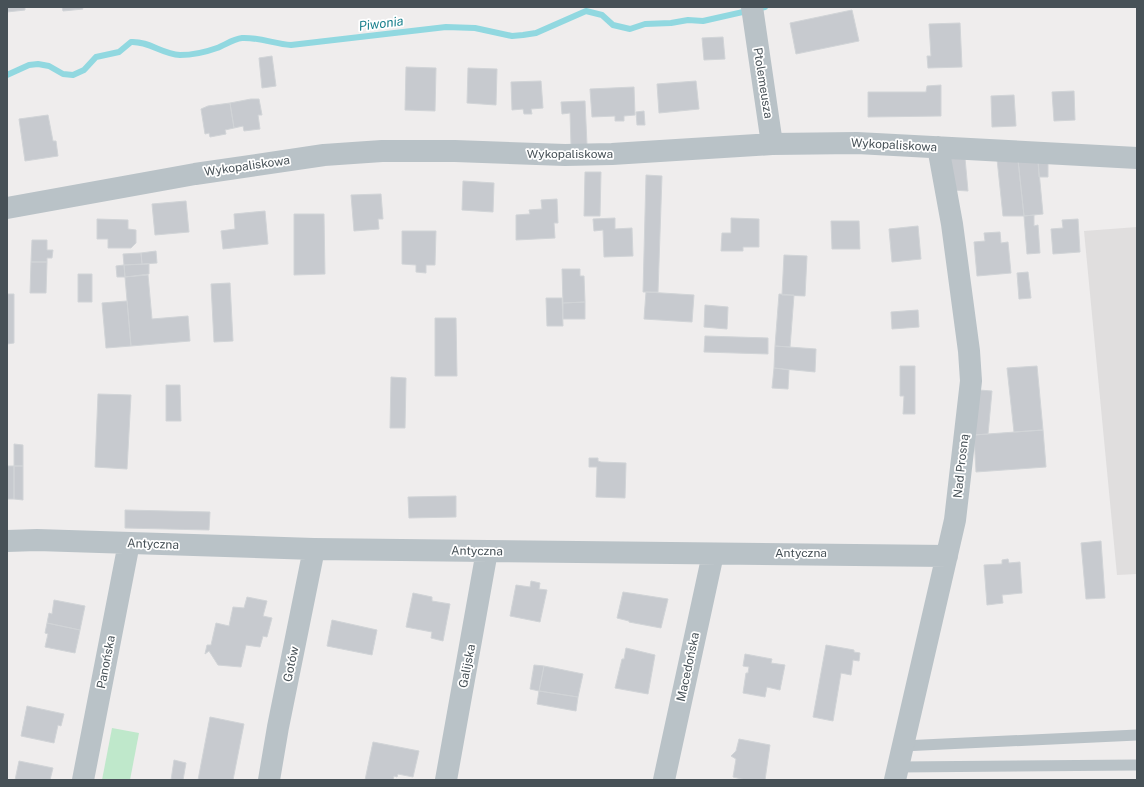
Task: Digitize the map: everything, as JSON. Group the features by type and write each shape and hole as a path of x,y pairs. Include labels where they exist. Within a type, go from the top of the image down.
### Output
{"street":[{"name":"Ptolemeusza","path":"753,14 772,144"},
{"name":"Wykopaliskowa","path":"7,208 194,174 324,155 382,151 604,154 772,144 857,142 1137,158"},
{"name":"Nad Prosną","path":"899,764 955,520 971,381 969,351 952,224 938,147"},
{"name":"Antyczna","path":"7,541 37,540 314,549 947,556"},
{"name":"Panońska","path":"83,780 129,543"},
{"name":"Gotów","path":"269,780 278,727 314,549"},
{"name":"Galijska","path":"446,780 487,551"},
{"name":"Macedońska","path":"664,780 713,554"}],"lane":[{"path":"899,764 1137,736"},
{"path":"899,764 1137,765"}],"shaded area":[{"path":"1137,227 1137,574 1117,575 1084,231"}],"green space":[{"path":"112,728 139,733 130,780 102,780"}],"building":[{"path":"7,7 25,7 25,10 7,12"},
{"path":"62,7 82,7 83,9 63,11"},
{"path":"852,10 859,41 796,54 790,23"},
{"path":"960,23 962,67 928,68 927,56 931,56 929,24"},
{"path":"723,37 725,59 704,60 702,38"},
{"path":"272,56 276,86 262,88 259,58"},
{"path":"406,67 436,68 435,111 405,110"},
{"path":"468,68 497,69 496,105 467,103"},
{"path":"541,81 543,108 531,109 532,114 524,114 523,109 512,110 511,82"},
{"path":"696,81 699,109 659,113 657,84"},
{"path":"941,85 941,116 868,117 868,92 926,92 927,86"},
{"path":"634,87 635,115 624,116 624,121 615,121 615,116 592,117 590,89"},
{"path":"1074,91 1075,120 1054,121 1052,92"},
{"path":"1014,95 1016,126 992,127 991,96"},
{"path":"259,99 262,115 258,115 260,129 244,131 243,126 234,128 230,103"},
{"path":"585,101 587,145 571,145 570,113 562,114 561,102"},
{"path":"230,103 234,128 225,130 226,134 210,137 209,133 205,134 201,109 208,106"},
{"path":"644,111 645,125 637,125 636,112"},
{"path":"48,115 53,141 56,141 58,156 25,161 19,119"},
{"path":"950,158 965,158 968,191 952,190"},
{"path":"997,159 1018,160 1024,216 1003,216"},
{"path":"1018,160 1038,161 1043,214 1024,216"},
{"path":"1038,161 1048,162 1048,177 1039,177"},
{"path":"585,172 601,172 600,216 584,216"},
{"path":"646,175 662,176 658,292 643,292"},
{"path":"463,181 494,183 493,212 462,210"},
{"path":"381,194 383,219 378,219 379,229 354,231 351,195"},
{"path":"557,199 558,223 554,223 555,238 516,240 516,215 530,214 529,210 542,209 541,200"},
{"path":"186,201 189,232 155,235 152,204"},
{"path":"265,211 268,244 223,249 221,231 235,229 234,214"},
{"path":"294,214 324,214 325,274 294,275"},
{"path":"1034,215 1034,226 1038,225 1040,253 1027,254 1024,216"},
{"path":"615,218 615,229 632,228 633,256 604,257 603,230 594,231 593,219"},
{"path":"731,218 759,219 759,247 743,247 743,251 721,251 722,233 731,233"},
{"path":"97,219 128,220 128,229 136,230 136,243 131,248 108,248 108,239 97,239"},
{"path":"1078,219 1080,252 1053,254 1051,229 1063,228 1062,220"},
{"path":"831,221 859,221 860,249 832,249"},
{"path":"918,226 921,259 892,262 889,229"},
{"path":"402,231 436,231 435,265 426,265 426,273 416,272 416,265 402,264"},
{"path":"1000,232 1001,243 1008,242 1011,273 977,276 974,242 985,241 984,233"},
{"path":"32,240 47,240 47,250 53,250 52,258 47,258 47,262 31,262"},
{"path":"156,251 157,263 142,264 141,253"},
{"path":"141,253 142,264 124,265 123,254"},
{"path":"784,255 807,256 805,296 782,295"},
{"path":"31,262 47,262 46,293 30,293"},
{"path":"149,264 149,274 125,277 124,265"},
{"path":"124,265 125,277 117,277 116,266"},
{"path":"562,269 580,269 580,276 584,276 585,302 563,303"},
{"path":"1028,272 1031,298 1019,299 1017,273"},
{"path":"78,274 92,274 92,302 78,302"},
{"path":"148,275 152,319 188,316 190,341 131,346 125,277"},
{"path":"230,283 233,341 214,342 211,284"},
{"path":"646,292 694,295 692,322 644,319"},
{"path":"7,294 14,294 14,343 7,344"},
{"path":"779,294 794,295 790,347 775,346"},
{"path":"546,298 562,298 563,326 547,326"},
{"path":"127,301 131,346 106,348 102,303"},
{"path":"585,302 585,319 563,319 563,303"},
{"path":"705,305 728,307 727,329 704,327"},
{"path":"918,310 919,327 892,329 891,312"},
{"path":"435,318 456,318 457,376 435,376"},
{"path":"705,336 768,338 768,354 704,352"},
{"path":"775,346 816,349 815,372 774,368"},
{"path":"900,366 915,366 915,414 903,414 904,396 900,396"},
{"path":"1037,366 1043,430 1014,432 1007,368"},
{"path":"774,368 789,370 788,389 772,388"},
{"path":"391,377 406,378 405,428 390,428"},
{"path":"166,385 180,385 181,421 166,421"},
{"path":"979,390 992,391 988,434 974,435"},
{"path":"98,394 131,395 127,469 95,467"},
{"path":"1043,430 1046,467 976,472 974,435"},
{"path":"14,444 23,445 23,466 14,466"},
{"path":"589,458 598,458 598,461 601,462 626,463 625,498 596,497 597,467 589,467"},
{"path":"7,466 14,466 14,499 7,499"},
{"path":"14,466 23,466 23,500 14,499"},
{"path":"456,496 456,517 409,518 408,497"},
{"path":"125,510 210,512 209,530 125,528"},
{"path":"1101,541 1105,598 1086,599 1081,543"},
{"path":"1008,559 1009,563 1020,562 1022,593 1002,595 1003,603 987,605 984,565 1002,564 1002,560"},
{"path":"531,581 540,583 539,589 547,590 540,622 510,616 516,585 530,587"},
{"path":"623,592 668,599 661,628 629,622 617,618"},
{"path":"413,593 432,597 432,601 450,604 443,641 431,638 432,632 406,627"},
{"path":"247,597 267,601 263,616 272,618 267,637 263,636 260,647 246,645 241,667 218,665 209,651 205,654 207,645 211,645 216,623 229,626 233,607 244,608"},
{"path":"54,600 85,606 80,630 47,623 49,613 52,614"},
{"path":"332,620 377,630 372,655 327,646"},
{"path":"47,623 80,630 75,653 45,647 48,634 45,633"},
{"path":"826,645 854,650 854,652 860,653 859,661 853,660 851,675 841,673 833,721 813,717"},
{"path":"626,648 655,655 648,694 615,688"},
{"path":"745,654 772,659 771,663 785,665 780,690 767,687 765,697 743,693 746,673 748,673 749,667 743,666"},
{"path":"534,665 544,666 539,691 530,689"},
{"path":"544,666 583,674 578,697 539,691"},
{"path":"539,691 578,697 576,711 537,704"},
{"path":"27,706 64,714 61,726 58,725 54,743 21,736"},
{"path":"210,717 244,724 233,780 198,780"},
{"path":"739,739 770,745 765,780 746,780 733,777 736,759 731,756 736,751"},
{"path":"373,742 419,751 413,777 398,774 397,777 394,776 393,780 365,780"},
{"path":"174,760 186,763 183,780 171,780"},
{"path":"19,761 53,768 50,780 15,780"}],"waterway":[{"name":"Piwonia","path":"7,75 29,65 38,64 49,66 63,74 73,75 84,70 96,57 119,52 131,42 144,43 173,54 185,55 208,51 242,38 291,45 446,27 475,28 512,36 536,33 586,11 602,15 613,25 630,29 645,24 671,23 688,20 703,21 765,7"}]}
